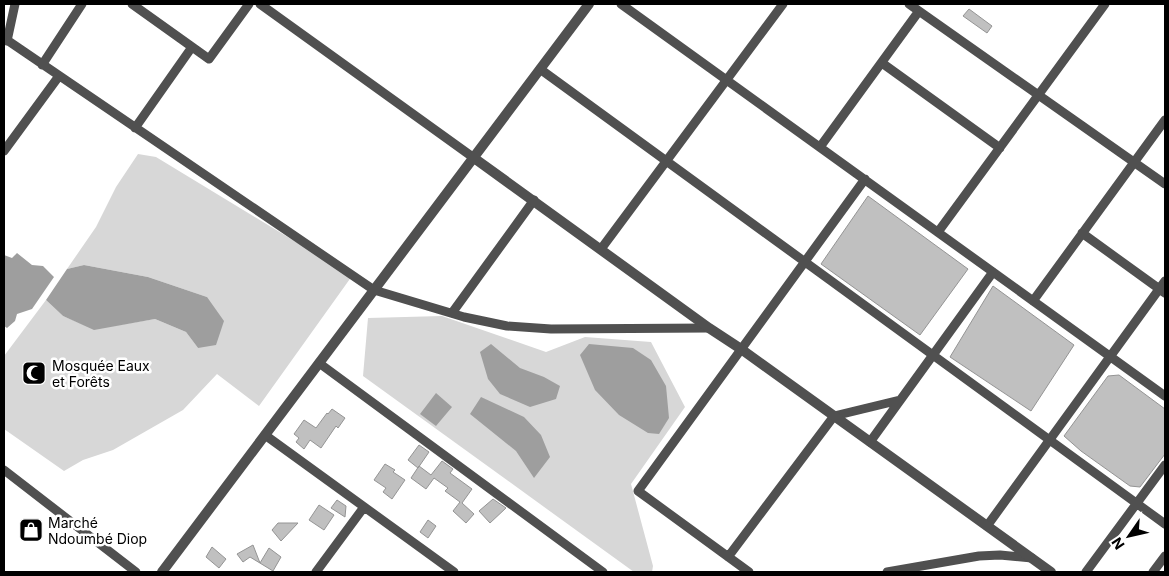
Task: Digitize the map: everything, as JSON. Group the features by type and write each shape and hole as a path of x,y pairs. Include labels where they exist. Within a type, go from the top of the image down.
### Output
{"street":[{"path":"15,4 5,40 374,290 452,313 507,326 551,329 709,328"},
{"path":"42,65 82,4"},
{"path":"132,4 209,59 249,4"},
{"path":"260,4 1051,572"},
{"path":"162,572 589,4"},
{"path":"621,4 1165,396"},
{"path":"601,249 782,4"},
{"path":"909,4 1165,184"},
{"path":"938,232 1106,4"},
{"path":"820,147 919,11"},
{"path":"135,128 192,47"},
{"path":"882,63 1000,148"},
{"path":"540,69 1165,524"},
{"path":"4,151 59,76"},
{"path":"1033,301 1165,120"},
{"path":"749,572 638,491 865,180"},
{"path":"452,313 534,200"},
{"path":"988,526 1111,356 1163,288 1082,233"},
{"path":"870,442 993,272"},
{"path":"319,363 602,572"},
{"path":"728,557 834,416 900,400"},
{"path":"265,436 454,572"},
{"path":"1086,572 1165,465"},
{"path":"4,470 136,572"},
{"path":"316,572 364,507"},
{"path":"887,572 979,556 1000,555 1033,558"},
{"path":"1153,572 1165,556"}],"shaded area":[{"path":"138,154 156,157 352,276 259,406 217,374 183,410 113,450 83,460 64,471 4,429 4,356 46,300 63,316 94,329 155,319 186,332 198,348 207,297 148,277 84,265 67,269 96,227 116,187"},
{"path":"17,253 32,265 43,266 54,277 32,309 17,314 15,321 7,328 4,326 4,255 12,258"},
{"path":"84,265 148,277 207,297 224,321 216,345 198,348 186,332 155,319 94,330 63,316 46,300 67,269"},
{"path":"442,316 546,352 585,337 651,342 685,407 631,484 653,566 652,572 634,572 363,376 368,318"},
{"path":"491,344 520,368 544,377 560,386 556,399 530,407 500,394 488,379 480,352"},
{"path":"589,344 633,348 651,360 666,386 669,418 659,434 648,433 619,415 595,390 580,355"},
{"path":"436,393 452,407 436,426 420,414"},
{"path":"481,397 524,417 541,435 550,457 534,478 516,451 470,414"}],"building":[{"path":"969,9 992,26 987,33 963,16"},
{"path":"868,196 968,269 920,335 821,264"},
{"path":"993,286 1074,345 1031,411 950,357"},
{"path":"1119,375 1165,409 1165,454 1140,487 1130,486 1081,451 1064,436 1108,376"},
{"path":"332,409 345,418 338,428 336,426 321,448 310,440 304,449 296,442 299,438 294,434 304,420 316,428"},
{"path":"419,445 429,452 418,468 408,460"},
{"path":"442,461 453,469 450,473 472,489 462,503 474,514 466,523 453,511 460,502 445,491 448,488 434,478 426,489 411,478 419,466 431,475"},
{"path":"385,464 395,470 393,472 405,480 392,499 383,492 386,488 374,480"},
{"path":"493,499 506,508 490,523 479,511"},
{"path":"337,500 346,506 345,517 331,508"},
{"path":"319,505 334,515 324,530 309,520"},
{"path":"428,520 436,526 428,538 420,532"},
{"path":"278,523 298,523 281,541 272,530"},
{"path":"253,545 260,563 269,548 281,557 273,571 250,557 243,562 237,554"},
{"path":"212,547 226,559 219,568 206,557"}],"place":[{"name":"Mosquée Eaux et Forêts","path":"34,373"},
{"name":"Marché Ndoumbé Diop","path":"31,530"}]}
